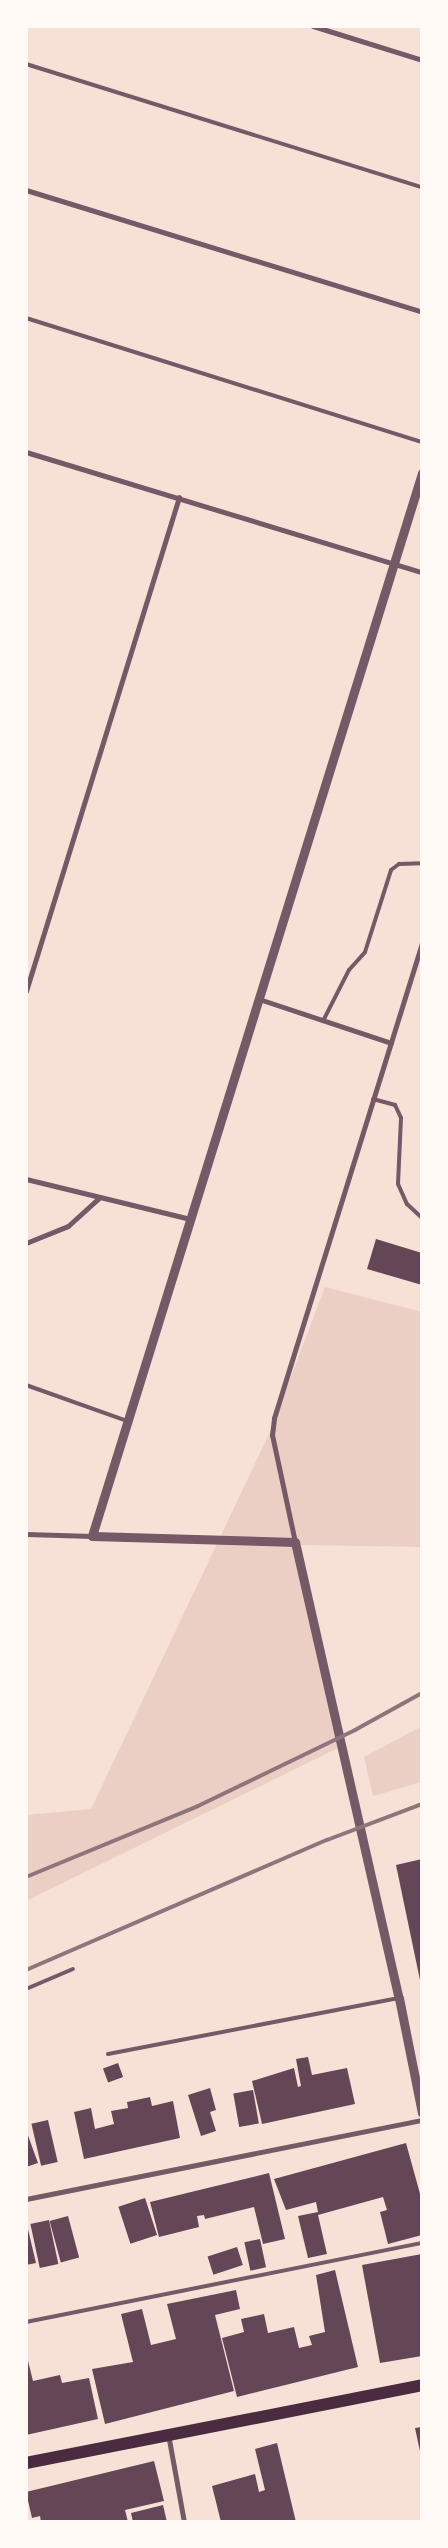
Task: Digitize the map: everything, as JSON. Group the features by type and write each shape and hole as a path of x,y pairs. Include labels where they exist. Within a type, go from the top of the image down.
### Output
{"main road":[{"path":"26,2463 422,2385"}],"street":[{"path":"313,26 422,60"},
{"path":"26,190 422,312"},
{"path":"26,452 422,572"},
{"path":"92,1536 129,1422 190,1219 422,472"},
{"path":"26,991 179,497"},
{"path":"422,943 274,1418 272,1435 399,1998 422,2113"},
{"path":"259,999 391,1044"},
{"path":"26,1179 190,1219"},
{"path":"26,1243 68,1226 100,1197"},
{"path":"26,1534 295,1542"},
{"path":"26,2198 422,2120"},
{"path":"168,2434 184,2522"}],"lane":[{"path":"26,64 422,187"},
{"path":"26,318 422,442"},
{"path":"323,1021 349,970 365,952 392,870 399,864 422,863"},
{"path":"373,1099 395,1105 401,1118 398,1184 407,1204 422,1218"},
{"path":"26,1385 129,1422"},
{"path":"26,1989 73,1969"},
{"path":"108,2054 399,1998"},
{"path":"26,2322 422,2243"}],"shaded area":[{"path":"325,1287 422,1312 422,1547 297,1545 344,1745 26,1901 26,1815 91,1809 269,1434"},
{"path":"422,1726 422,1782 373,1796 364,1757"}],"building":[{"path":"376,1239 422,1253 422,1285 367,1269"},
{"path":"422,1859 422,1985 421,1985 396,1865"},
{"path":"308,2057 312,2075 347,2068 355,2104 262,2124 252,2081 294,2068 298,2087 301,2086 296,2059"},
{"path":"118,2063 123,2077 108,2083 103,2068"},
{"path":"210,2088 216,2110 210,2112 216,2131 201,2136 188,2095"},
{"path":"253,2090 259,2123 239,2127 233,2093"},
{"path":"150,2097 152,2106 173,2101 180,2138 84,2159 74,2112 91,2108 95,2129 114,2124 111,2111 128,2108 127,2102"},
{"path":"48,2120 58,2162 41,2166 31,2124"},
{"path":"26,2130 38,2163 26,2167"},
{"path":"406,2143 422,2201 422,2235 388,2244 380,2212 387,2210 383,2197 318,2215 327,2254 308,2258 298,2216 318,2212 316,2202 286,2210 274,2179"},
{"path":"269,2173 285,2239 263,2244 254,2207 205,2219 204,2215 197,2216 199,2227 159,2237 150,2202"},
{"path":"145,2198 157,2235 130,2244 118,2207"},
{"path":"68,2216 79,2258 61,2262 50,2221"},
{"path":"49,2220 58,2264 40,2268 30,2224"},
{"path":"26,2221 36,2263 26,2265"},
{"path":"260,2239 266,2267 250,2271 244,2242"},
{"path":"237,2247 243,2265 213,2275 208,2257"},
{"path":"422,2254 422,2356 380,2363 362,2265"},
{"path":"335,2270 358,2367 237,2397 222,2338 244,2332 241,2319 264,2314 268,2333 294,2327 299,2348 312,2345 309,2336 325,2332 316,2275"},
{"path":"236,2290 240,2309 215,2315 234,2391 105,2424 92,2369 133,2362 121,2314 142,2309 151,2345 176,2339 167,2304"},
{"path":"26,2353 33,2381 60,2375 62,2383 89,2378 98,2419 26,2435"},
{"path":"422,2427 422,2456 421,2456 415,2428"},
{"path":"277,2443 296,2522 221,2522 212,2486 255,2474 259,2492 265,2490 255,2449"},
{"path":"154,2461 164,2501 125,2510 128,2522 41,2522 40,2516 32,2518 26,2492"},
{"path":"163,2505 167,2522 133,2522 131,2513"}],"railway":[{"path":"26,1877 198,1806 355,1730 422,1693"},
{"path":"26,1970 327,1840 422,1804"}]}
